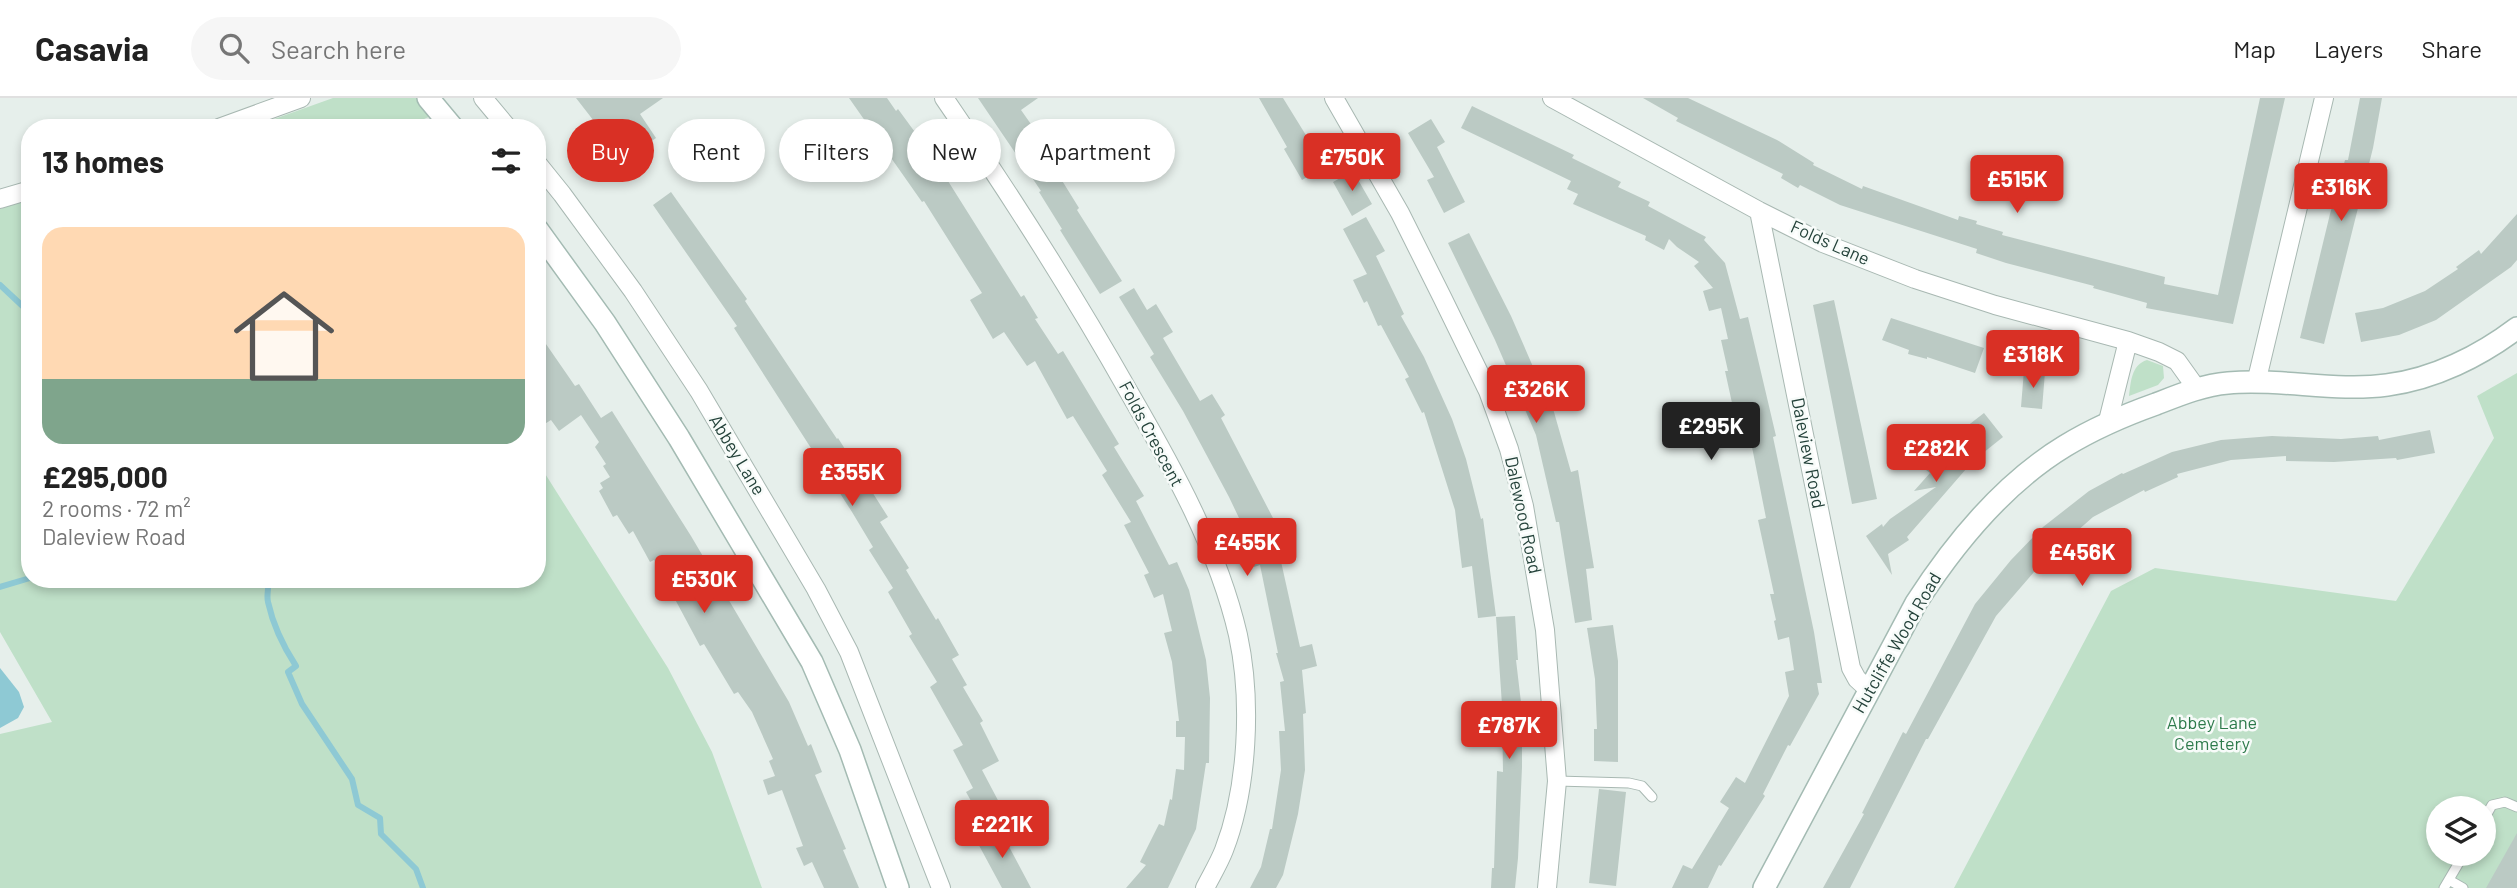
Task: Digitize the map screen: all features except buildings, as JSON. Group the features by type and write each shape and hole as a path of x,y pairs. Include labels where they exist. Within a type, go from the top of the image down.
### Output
{"street":[{"path":"244,119 301,98"},
{"path":"428,98 446,119"},
{"path":"483,98 500,119"},
{"name":"Folds Crescent","path":"944,98 990,165 1098,338 1172,471 1203,532 1224,584 1238,637 1245,695 1245,746 1237,803 1224,850 1205,888"},
{"name":"Dalewood Road","path":"1335,98 1400,213 1443,297 1488,391 1509,449 1524,506 1545,630 1557,781 1547,888"},
{"name":"Folds Lane","path":"1552,98 1823,243 1915,279 1994,305 2128,341 2177,361 2197,389"},
{"path":"2256,383 2324,98"},
{"name":"Abbey Lane","path":"546,174 633,291 699,391 816,589 849,652 941,888"},
{"path":"0,199 21,193"},
{"name":"Daleview Road","path":"1759,211 1851,668 1869,690"},
{"path":"546,241 606,323 679,438 812,662 850,750 898,888"},
{"name":"Hutcliffe Wood Road","path":"1764,888 1916,603 1941,565 2014,484 2064,446 2107,425 2197,389 2226,383 2386,385 2426,376 2492,347 2517,328"},
{"path":"2107,425 2128,341"}],"lane":[{"path":"1557,781 1629,783 1642,786 1651,797"},
{"path":"2496,804 2505,802 2517,807"},
{"path":"2457,866 2446,884 2463,888"}],"green space":[{"path":"333,98 435,98 445,110 424,119 274,119"},
{"path":"21,202 21,588 546,588 546,475 668,668 712,752 762,888 0,888 0,734 52,722 0,632 0,209"},
{"path":"2147,360 2163,366 2164,378 2158,385 2129,396 2135,370"},
{"name":"Abbey Lane Cemetery","path":"2517,373 2517,888 1954,888 2111,591 2155,568 2396,601 2494,438 2477,396"}],"water":[{"path":"0,668 19,692 24,707 18,718 0,728"}],"waterway":[{"path":"0,285 21,305"},
{"path":"0,587 21,581"},
{"path":"268,588 270,611 279,635 296,666 288,672 302,704 352,779 358,805 380,818 381,834 416,869 423,888"}]}
